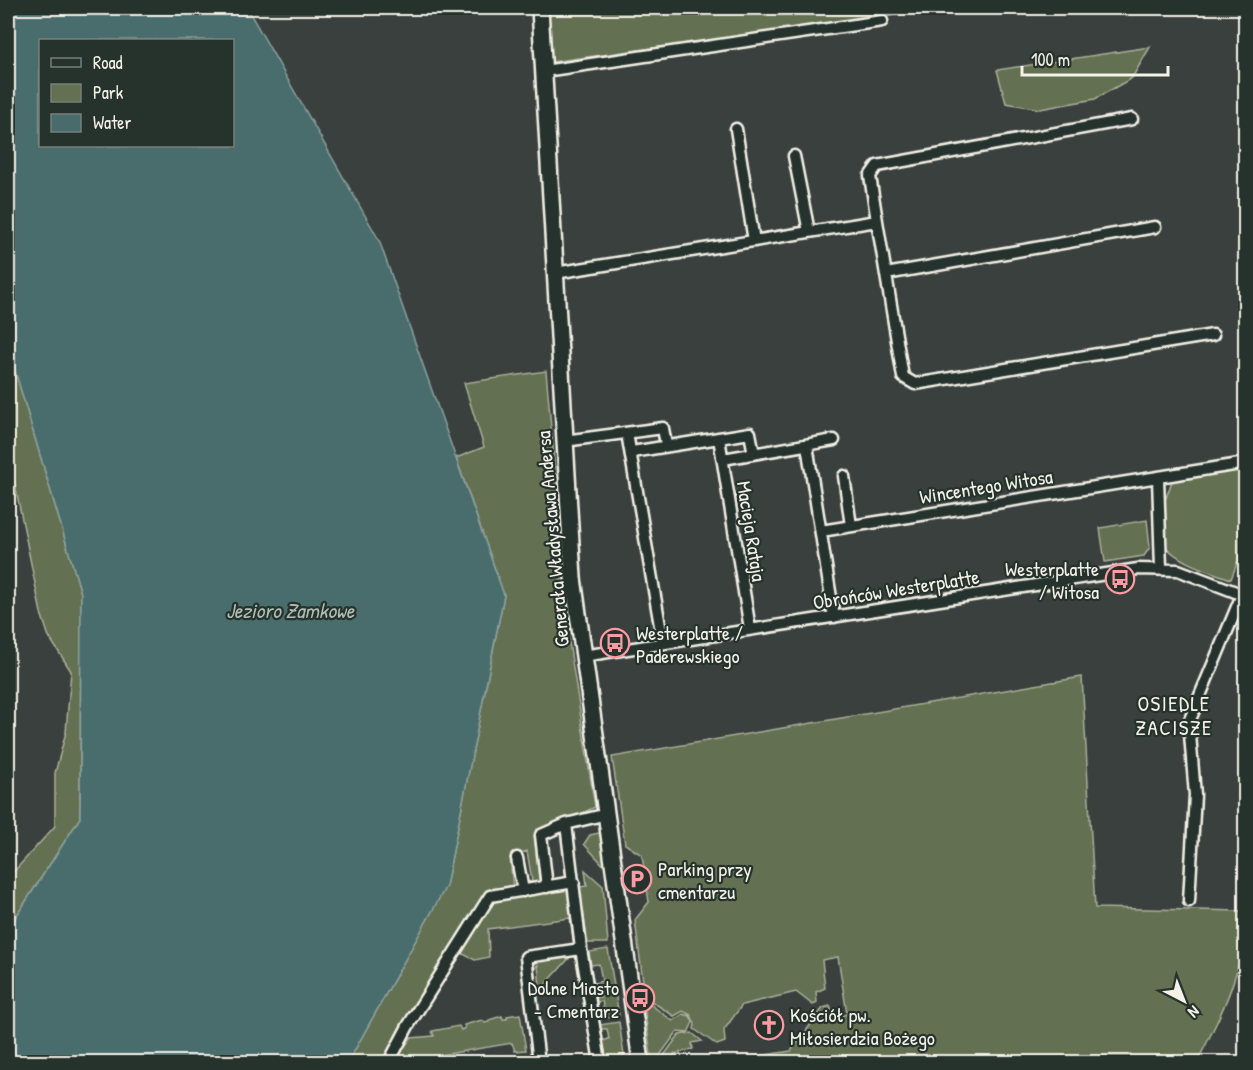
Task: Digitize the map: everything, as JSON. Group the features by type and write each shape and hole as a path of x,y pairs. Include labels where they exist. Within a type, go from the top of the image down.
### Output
{"main road":[{"name":"Generała Władysława Andersa","path":"540,8 571,557 641,1062"}],"street":[{"path":"544,71 882,21"},
{"path":"1132,119 877,166 870,176 903,377 915,384 1213,335"},
{"path":"736,129 754,241"},
{"path":"794,156 808,232"},
{"path":"555,273 877,221"},
{"path":"886,273 1155,227"},
{"path":"564,441 663,428 666,445"},
{"path":"627,433 663,643"},
{"path":"632,452 750,433 754,453"},
{"name":"Macieja Rataja","path":"718,438 750,629"},
{"path":"723,459 834,440"},
{"path":"807,445 834,617"},
{"name":"Wincentego Witosa","path":"821,531 1245,463"},
{"path":"844,476 851,526"},
{"path":"1158,478 1161,568"},
{"name":"Obrońców Westerplatte","path":"583,656 1138,569 1161,568 1192,574 1244,595"},
{"path":"1189,901 1195,795 1189,722 1244,595"},
{"path":"547,887 541,835 566,824 607,814"},
{"path":"566,824 581,949 586,964 600,1062"},
{"path":"517,858 523,891"},
{"path":"389,1062 408,1026 490,896 574,882"},
{"path":"539,1062 526,957 581,949"}],"green space":[{"path":"540,8 947,8 543,63"},
{"path":"1150,47 1132,78 1095,99 1040,109 1006,103 997,70"},
{"path":"8,347 81,593 80,818 8,929 8,878 55,826 55,773 66,732 71,671 49,637 41,613 8,450"},
{"path":"546,371 558,505 563,604 595,807 534,836 539,879 543,879 541,883 529,885 528,882 532,881 527,851 510,857 513,889 486,893 386,1062 348,1062 446,886 504,595 456,458 484,447 464,383"},
{"path":"1245,469 1245,542 1231,579 1186,562 1171,552 1164,545 1165,501 1172,481"},
{"path":"1147,520 1150,547 1144,556 1105,562 1100,528"},
{"path":"1082,677 1095,908 1245,911 1241,951 1231,989 1197,1062 743,1062 752,1057 791,1051 823,1008 830,1006 834,1018 847,1014 838,957 822,960 825,988 816,992 817,1002 813,1005 796,992 742,1005 724,1030 725,1042 717,1045 694,1029 695,1024 691,1015 683,1011 674,1016 645,997 635,920 649,902 642,855 625,844 612,757"},
{"path":"599,833 602,836 608,870 584,844 590,835"},
{"path":"585,870 603,886 608,943 588,943 579,887 587,886"},
{"path":"565,890 572,892 578,941 574,943 570,918 488,929 489,957 475,960 459,952 488,907 497,900"},
{"path":"608,949 619,1016 600,1019 599,1016 605,1015 602,1001 597,1002 596,998 603,996 601,985 594,983 602,981 599,964 591,965 589,952"},
{"path":"573,954 537,994 540,988 538,965 532,971 536,960"},
{"path":"643,999 673,1021 683,1014 690,1016 693,1022 688,1033 677,1032 655,1062 652,1062"},
{"path":"520,1014 526,1050 515,1051 512,1043 410,1062 393,1062 411,1038 434,1036 432,1031 459,1026 461,1030 465,1028 464,1025 482,1020 485,1023 502,1016 503,1019 507,1019 507,1016"},
{"path":"619,1022 625,1062 605,1062 602,1041 609,1039 607,1029 600,1029 599,1025"},
{"path":"692,1033 702,1041 692,1043 693,1049 674,1054 672,1062 659,1062 679,1035"}],"water":[{"name":"Jezioro Zamkowe","path":"8,8 247,8 379,240 504,595 446,886 348,1062 8,1062 8,929 80,818 81,593 8,347"}],"place":[{"name":"Westerplatte / Witosa","path":"1120,579"},
{"name":"Westerplatte / Paderewskiego","path":"615,643"},
{"name":"Parking przy cmentarzu","path":"637,879"},
{"name":"Dolne Miasto - Cmentarz","path":"640,998"},
{"name":"Kościół pw. Miłosierdzia Bożego","path":"769,1025"}],"district":[{"name":"OSIEDLE ZACISZE","path":"1174,715"}]}
